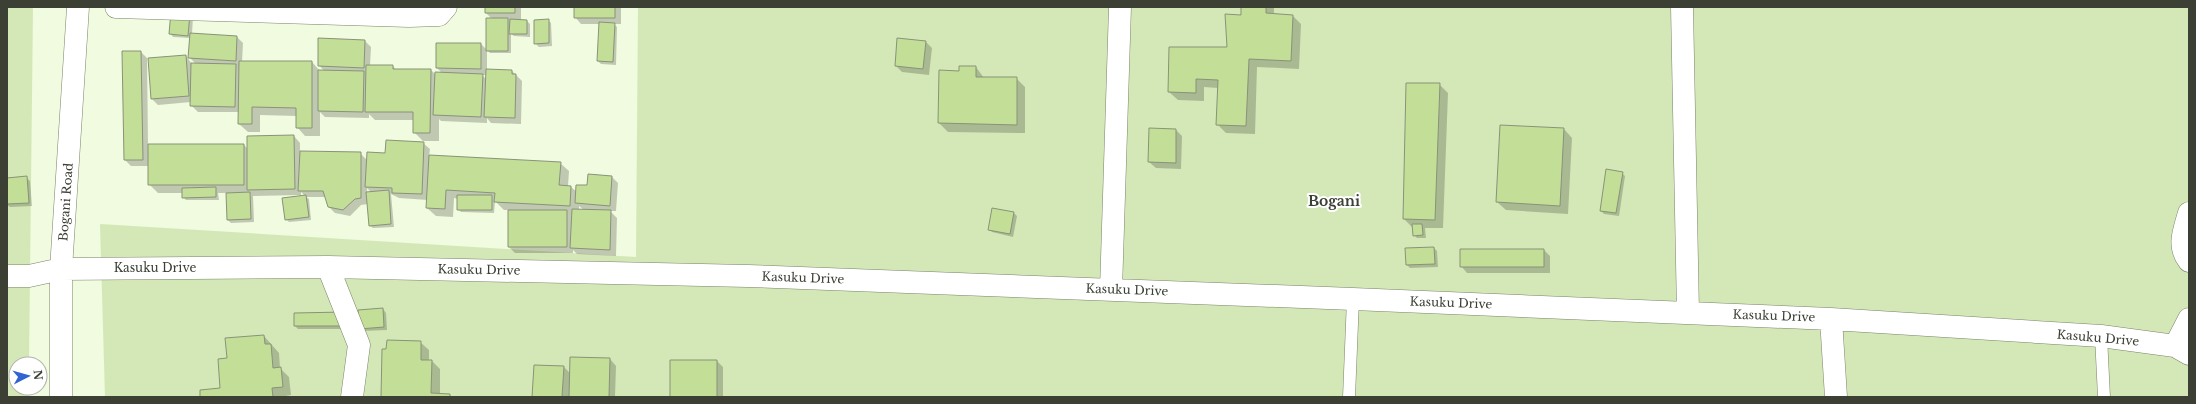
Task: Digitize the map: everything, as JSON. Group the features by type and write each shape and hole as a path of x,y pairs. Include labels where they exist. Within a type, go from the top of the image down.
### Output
{"street":[{"name":"Bogani Road","path":"61,397 62,269 78,7"},
{"path":"116,7 409,16 439,15 446,7"},
{"path":"1111,290 1120,7"},
{"path":"1682,7 1688,313"},
{"path":"2189,213 2181,242 2184,253 2189,261"},
{"name":"Kasuku Drive","path":"7,276 28,276 62,269 328,267 756,276 1831,319 2101,336 2182,350"},
{"path":"328,267 359,345 352,397"},
{"path":"1831,319 1836,397"},
{"path":"2182,350 2189,319"}],"lane":[{"path":"1349,397 1353,299"},
{"path":"2101,336 2104,397"}],"green space":[{"path":"7,7 33,7 29,356 8,356 8,396 28,397 7,397"},
{"path":"638,7 2189,7 2189,397 105,397 100,224 636,257"}],"building":[{"path":"485,7 515,7 515,13 485,13"},
{"path":"574,7 615,7 615,18 574,18"},
{"path":"1241,7 1266,7 1266,13 1293,15 1291,61 1249,59 1246,126 1216,125 1218,80 1196,79 1196,93 1168,92 1169,47 1227,47 1225,14 1241,15"},
{"path":"171,11 190,13 188,36 169,34"},
{"path":"486,18 508,18 508,51 486,51"},
{"path":"510,19 527,20 527,34 509,34"},
{"path":"549,19 549,43 534,44 534,20"},
{"path":"599,22 615,23 613,62 597,61"},
{"path":"190,33 237,36 236,61 188,58"},
{"path":"318,38 365,40 364,68 318,66"},
{"path":"897,38 926,41 923,69 895,66"},
{"path":"436,43 481,43 481,69 436,68"},
{"path":"122,51 141,51 143,160 124,160"},
{"path":"186,55 189,96 151,99 148,58"},
{"path":"239,61 312,61 312,128 296,128 296,108 252,107 252,124 238,124"},
{"path":"191,63 236,64 235,107 190,106"},
{"path":"366,65 393,65 393,69 431,69 430,133 413,133 413,112 365,112"},
{"path":"959,66 976,66 976,77 1017,77 1017,125 938,123 939,70 959,71"},
{"path":"486,69 512,70 512,74 516,74 515,118 484,117"},
{"path":"318,70 364,71 363,112 318,111"},
{"path":"435,72 483,74 481,117 433,115"},
{"path":"1406,83 1440,83 1435,220 1403,219"},
{"path":"1500,125 1564,128 1560,206 1496,202"},
{"path":"1149,128 1176,129 1176,163 1148,162"},
{"path":"294,135 295,189 247,190 247,136"},
{"path":"386,140 424,142 422,194 392,193 392,188 365,187 367,152 385,153"},
{"path":"148,144 244,144 244,185 148,185"},
{"path":"300,151 361,152 361,198 355,199 343,210 328,207 323,191 298,191"},
{"path":"429,155 561,162 559,185 571,186 570,206 494,202 495,193 446,190 445,209 426,208"},
{"path":"1606,169 1623,172 1616,213 1600,211"},
{"path":"588,174 612,176 610,206 575,203 576,185 587,185"},
{"path":"27,176 29,203 7,204 7,178"},
{"path":"216,187 216,197 182,198 182,188"},
{"path":"389,190 391,224 369,226 366,192"},
{"path":"250,192 251,219 227,220 226,193"},
{"path":"306,195 309,217 285,220 282,198"},
{"path":"457,195 492,195 492,210 457,210"},
{"path":"992,208 1014,212 1010,234 988,230"},
{"path":"572,209 611,210 610,250 570,248"},
{"path":"508,210 567,210 567,247 508,247"},
{"path":"1412,224 1422,224 1423,235 1413,236"},
{"path":"1434,247 1435,264 1406,265 1405,248"},
{"path":"1460,249 1544,249 1544,267 1460,267"},
{"path":"383,308 384,327 359,329 358,310"},
{"path":"344,312 344,326 294,326 294,313"},
{"path":"264,335 265,344 271,344 273,368 281,367 283,387 272,388 273,397 200,397 200,390 220,388 218,359 227,358 225,338"},
{"path":"387,340 421,341 421,360 432,360 431,393 450,394 450,397 381,397 382,349 386,349"},
{"path":"570,357 610,358 609,397 569,397"},
{"path":"670,360 717,360 717,397 670,397"},
{"path":"534,365 564,366 562,397 532,397"}],"district":[{"name":"Bogani","path":"1334,201"}]}
